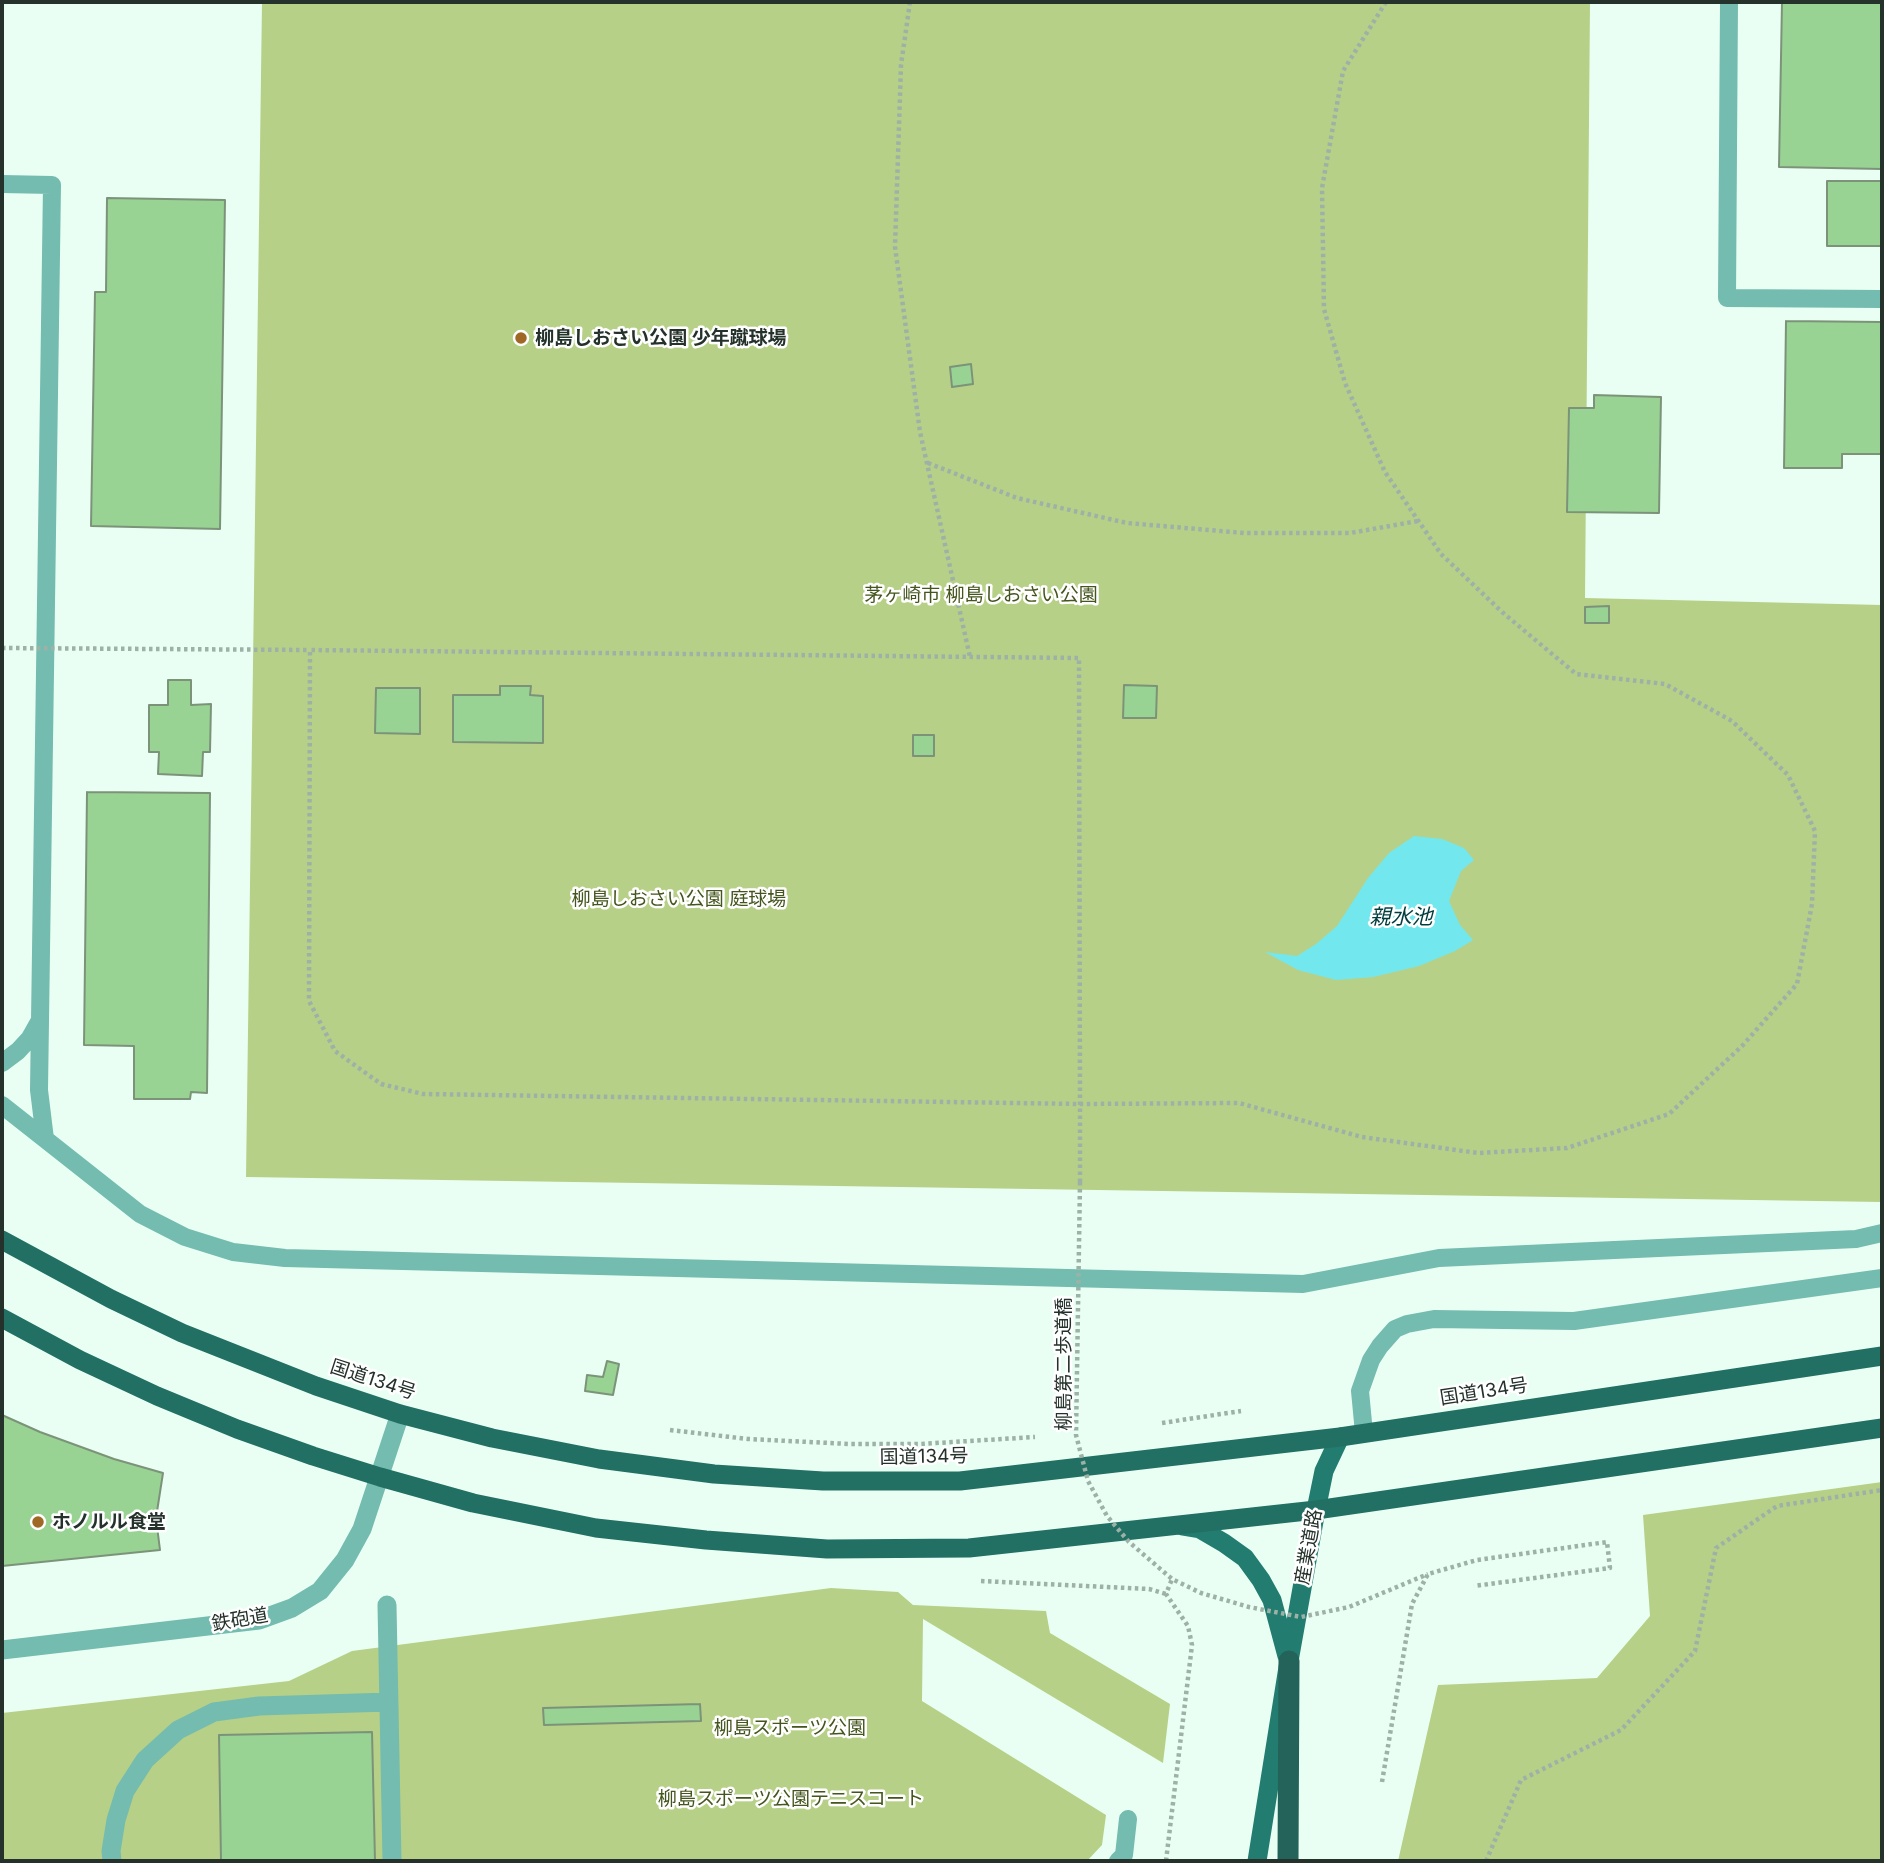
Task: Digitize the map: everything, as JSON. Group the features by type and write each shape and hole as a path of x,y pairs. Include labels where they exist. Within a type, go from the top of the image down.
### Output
{"highway":[{"name":"国道134号","path":"2,1240 111,1299 183,1333 328,1390 400,1413 492,1438 599,1459 714,1474 823,1482 960,1481 1340,1437 1882,1356"},
{"path":"2,1318 80,1360 157,1396 260,1437 380,1477 473,1503 596,1528 827,1549 969,1548 1316,1510 1882,1428"},
{"path":"1288,1861 1289,1661"}],"main road":[{"name":"産業道路","path":"1258,1861 1316,1510 1324,1471 1340,1437"},
{"name":"産業道路","path":"1179,1525 1200,1529 1245,1558 1272,1600 1289,1661"}],"street":[{"name":"鉄砲道","path":"2,1650 259,1620 292,1608 320,1591 345,1560 362,1530 400,1413"},
{"path":"387,1605 392,1861"},
{"path":"112,1861 116,1820 125,1791 145,1760 178,1730 214,1712 225,1710 259,1706 389,1702"}],"lane":[{"path":"1729,2 1727,298 1882,299"},
{"path":"2,184 51,184 39,1090 45,1139"},
{"path":"2,1063 30,1038 40,1021"},
{"path":"2,1105 141,1214 185,1237 233,1252 285,1258 1303,1284 1439,1258 1856,1238 1882,1233"},
{"path":"1364,1433 1360,1391 1371,1360 1395,1329 1407,1324 1434,1319 1574,1321 1882,1278"},
{"path":"1118,1861 1124,1855 1128,1819"}],"path":[{"path":"2,648 970,657 920,432 895,247 901,65 910,2"},
{"path":"310,650 309,1001 335,1051 381,1084 424,1094 1080,1104 1239,1103 1362,1138 1478,1153 1567,1148 1669,1114 1742,1046 1797,984 1812,904 1815,831 1788,775 1732,720 1665,684 1576,674 1502,612 1441,554 1385,472 1345,383 1324,309 1322,188 1343,71 1386,2"},
{"path":"927,462 1017,498 1127,523 1244,533 1350,533 1418,521"},
{"name":"柳島第二歩道橋","path":"970,657 1079,658 1080,1182 1076,1435 1088,1480 1107,1516 1129,1542 1172,1579 1201,1593 1301,1617 1349,1607 1428,1574 1477,1560 1606,1542 1610,1568 1474,1586"},
{"path":"670,1430 748,1439 850,1444 919,1444 1037,1437"},
{"path":"1063,1436 1076,1435"},
{"path":"1486,1861 1521,1780 1621,1730 1695,1651 1716,1548 1777,1506 1882,1490"},
{"path":"1382,1782 1412,1604 1428,1574"},
{"path":"1166,1594 1172,1579"},
{"path":"979,1581 1149,1589 1166,1594 1188,1626 1192,1645 1166,1861"}],"green space":[{"name":"茅ヶ崎市 柳島しおさい公園","path":"262,2 1590,2 1585,598 1882,605 1882,1202 246,1177"},
{"path":"1882,1482 1882,1861 1398,1861 1438,1685 1597,1678 1650,1616 1643,1515"},
{"name":"柳島スポーツ公園","path":"831,1588 898,1592 913,1605 1046,1611 1050,1633 1170,1704 1163,1763 923,1619 922,1701 1106,1815 1102,1845 1087,1861 2,1861 2,1713 289,1681 352,1651"}],"water":[{"name":"親水池","path":"1414,836 1442,839 1464,848 1474,860 1461,871 1449,901 1460,925 1473,940 1455,951 1419,966 1373,977 1336,980 1298,970 1265,952 1297,956 1316,944 1337,926 1368,878 1389,853"}],"building":[{"path":"1782,2 1882,2 1882,169 1779,167"},
{"path":"1827,181 1882,181 1882,246 1827,246"},
{"path":"107,198 225,200 220,529 91,526 95,292 106,292"},
{"path":"1786,321 1882,322 1882,454 1842,454 1842,468 1784,468"},
{"path":"971,364 973,384 952,387 950,367"},
{"path":"1594,395 1661,397 1659,513 1567,512 1569,408 1594,408"},
{"path":"1609,606 1609,623 1585,623 1585,607"},
{"path":"168,680 191,680 191,705 211,704 210,752 203,752 202,776 158,774 159,752 149,752 149,705 168,705"},
{"path":"1124,685 1157,686 1156,718 1123,718"},
{"path":"500,686 531,686 530,695 543,696 543,743 453,742 453,695 500,695"},
{"path":"376,688 420,688 420,734 375,733"},
{"path":"913,735 934,735 934,756 913,756"},
{"path":"87,792 210,793 207,1093 191,1092 190,1099 134,1099 134,1046 84,1045"},
{"path":"607,1361 619,1364 613,1395 585,1391 587,1375 603,1377"},
{"path":"2,1415 114,1459 163,1473 156,1518 160,1550 2,1566"},
{"path":"700,1704 701,1721 544,1725 543,1708"},
{"path":"372,1732 375,1861 221,1861 219,1735"}],"place":[{"name":"柳島しおさい公園 少年蹴球場","path":"521,338"},
{"name":"ホノルル食堂","path":"38,1522"}],"park label":[{"name":"柳島しおさい公園 庭球場","path":"679,899"},
{"name":"柳島スポーツ公園テニスコート","path":"791,1799"}]}
